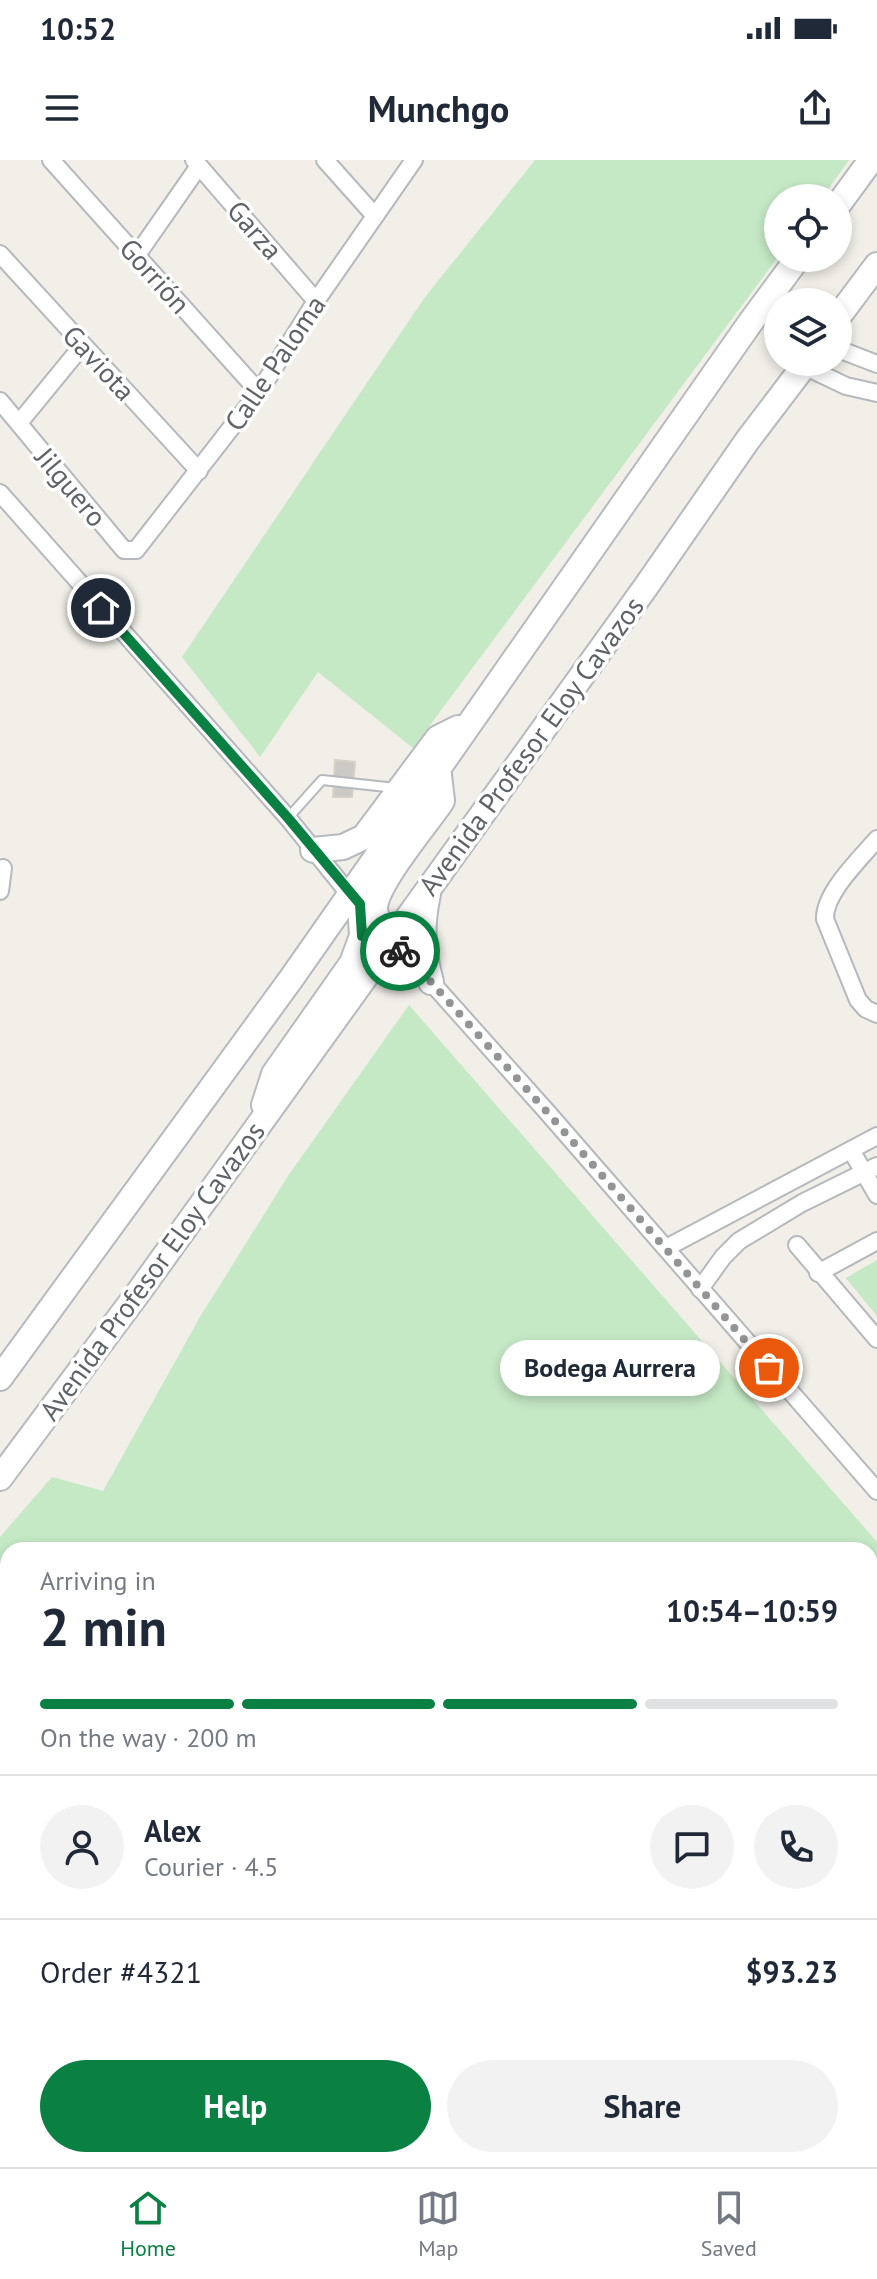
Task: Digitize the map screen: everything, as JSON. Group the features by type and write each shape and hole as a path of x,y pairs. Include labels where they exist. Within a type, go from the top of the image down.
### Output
{"main road":[{"path":"852,186 871,160"},
{"path":"852,298 877,265"},
{"path":"0,1378 304,964 470,721 788,272"},
{"name":"Avenida Profesor Eloy Cavazos","path":"0,1478 390,943 747,441 797,376"},
{"path":"313,850 343,847 364,837 438,738 470,721"},
{"path":"390,943 376,916 380,889 442,801 438,767"},
{"path":"430,886 423,918 423,950 431,982"},
{"path":"259,1123 274,1074 352,963 362,936 360,904 350,895"},
{"path":"304,964 320,949 347,938 362,936 390,943"},
{"path":"304,964 327,956 339,967 339,981"}],"street":[{"name":"Gorrión","path":"51,160 259,392"},
{"path":"325,160 375,216"},
{"name":"Calle Paloma","path":"124,550 131,552 140,547 259,392 316,301 414,160"},
{"path":"137,255 197,163"},
{"name":"Garza","path":"197,163 316,301"},
{"name":"Gaviota","path":"0,254 199,471"},
{"path":"19,423 82,346"},
{"path":"852,354 877,364"},
{"path":"828,376 846,386 877,393"},
{"name":"Jilguero","path":"0,401 124,550"},
{"path":"0,493 288,818 350,895"},
{"path":"874,1013 858,1000 824,910 877,839"},
{"path":"0,891 3,868"},
{"path":"390,943 431,982 877,1491"},
{"path":"666,1248 851,1150 875,1142"},
{"path":"851,1150 870,1170 877,1195"},
{"path":"700,1289 739,1241 802,1203 870,1170"},
{"path":"818,1273 877,1241"},
{"path":"797,1245 877,1339"}],"lane":[{"path":"288,818 322,780 400,788"}],"green space":[{"path":"535,160 849,160 832,184 764,184 764,272 767,272 413,748 318,672 260,757 182,657 425,297"},
{"path":"409,1005 877,1542 0,1542 0,1537 52,1477 103,1491 200,1317 288,1176"},
{"path":"877,1260 877,1316 846,1278"}],"building":[{"path":"335,760 355,762 352,797 333,797"}],"way so far":[{"path":"400,951 548,1113 769,1368"}],"place":[{"name":"Bodega Aurrera","path":"769,1368"}],"route":[{"path":"101,608 288,818 360,904 362,936 390,943 400,951"}]}
